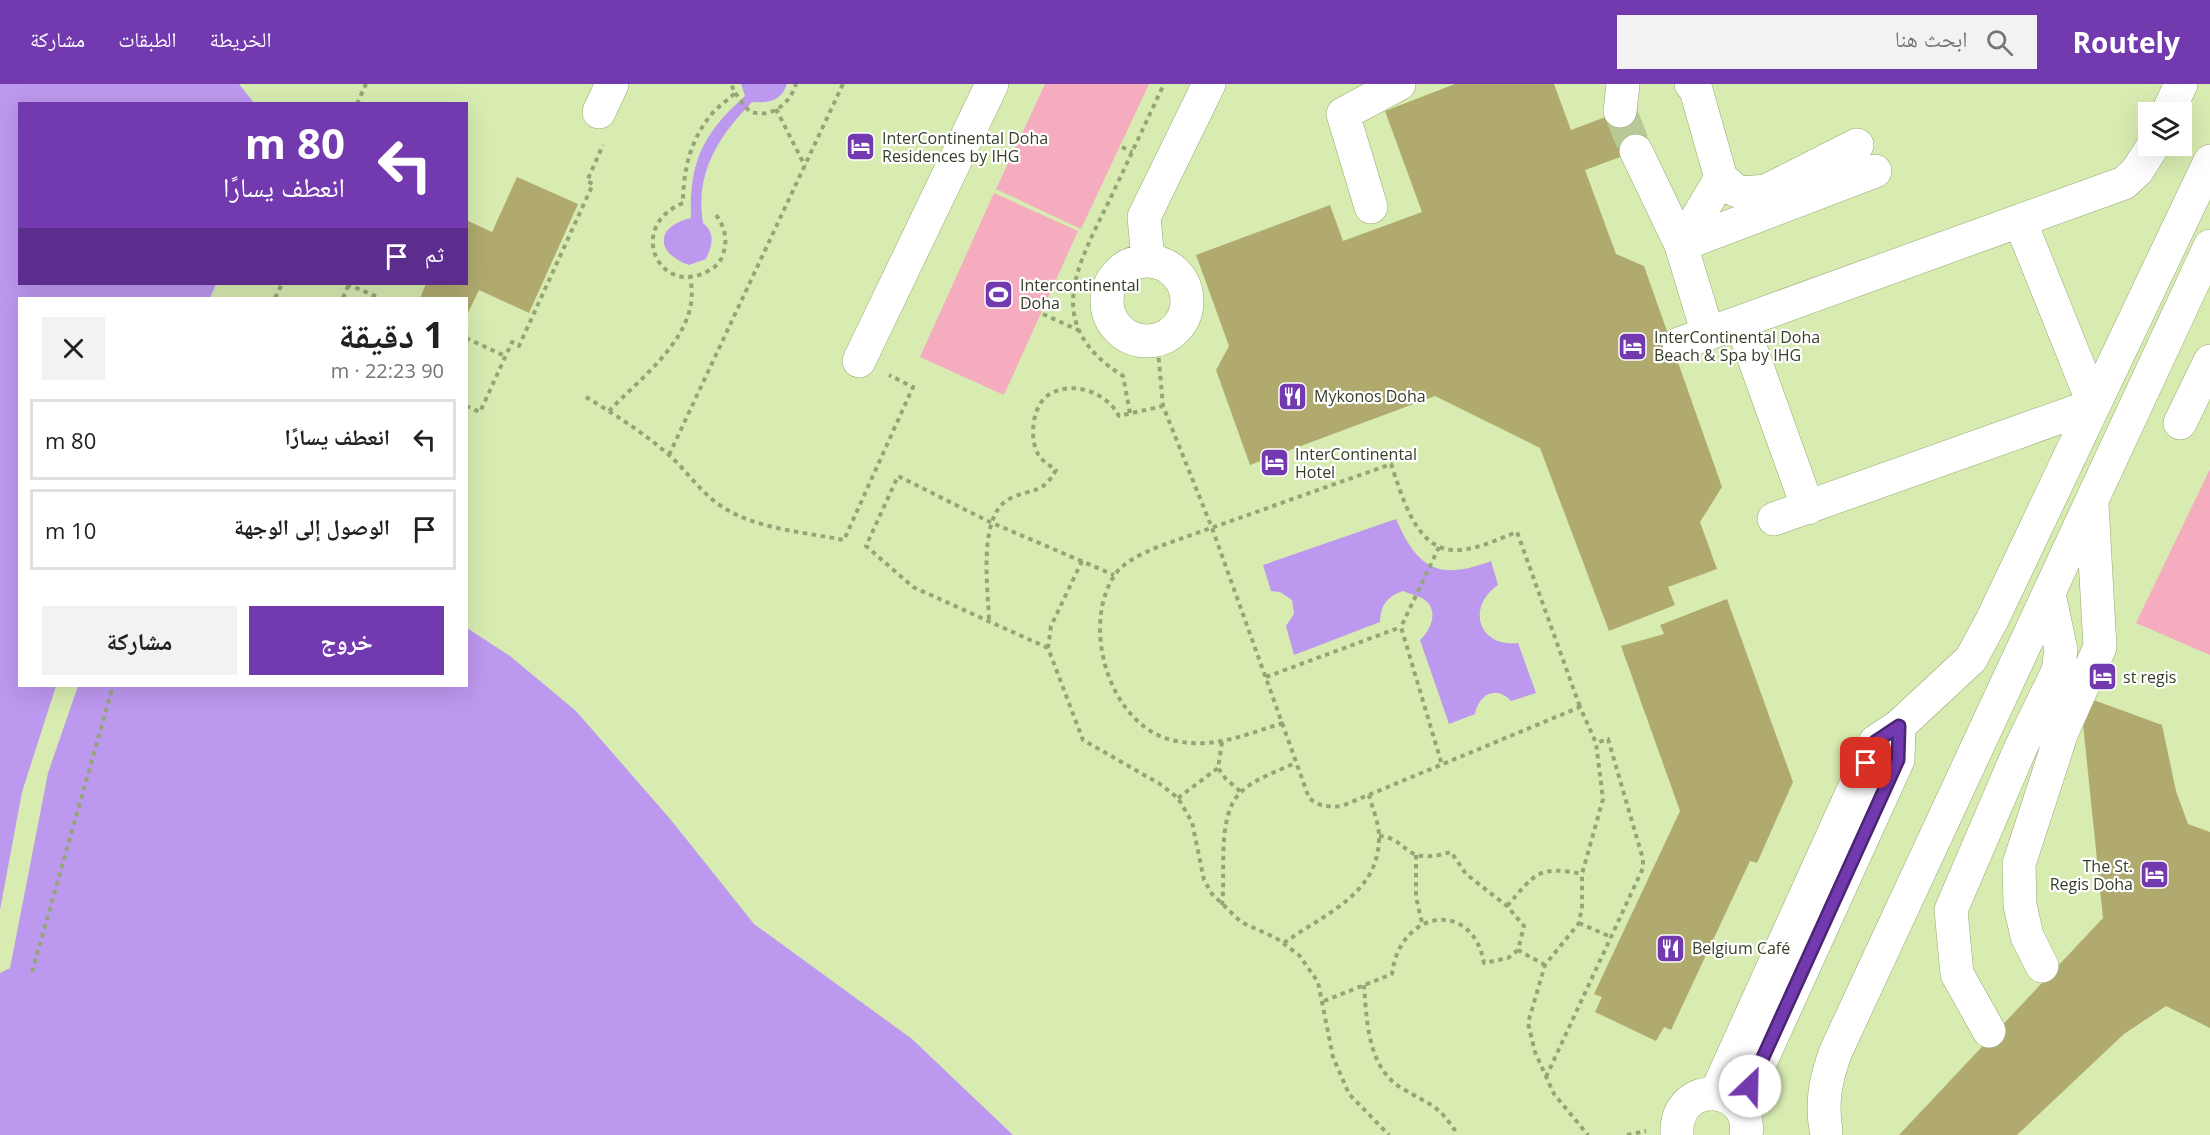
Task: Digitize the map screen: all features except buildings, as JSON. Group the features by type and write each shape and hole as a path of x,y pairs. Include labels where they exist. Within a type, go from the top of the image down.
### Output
{"street":[{"path":"859,361 992,84"},
{"path":"1148,260 1144,217 1209,84"},
{"path":"1371,207 1343,114 1399,84"},
{"path":"1681,245 1866,158 1766,191 1744,193 1735,190 1721,178 1696,90 1691,84"},
{"path":"2173,102 2181,84"},
{"path":"1636,152 1681,245 1694,339 2124,183 2137,171 2147,156"},
{"path":"1677,1135 1679,1115 1685,1105 1705,1094 1734,1112 1898,760 1899,726 1971,658 2019,567 2210,161"},
{"path":"1681,245 1721,178"},
{"path":"2020,222 2094,405"},
{"path":"1826,1130 1823,1112 1824,1092 1836,1051 2210,246"},
{"path":"1148,260 1162,263 1174,271 1183,282 1187,296 1186,310 1180,323 1170,334 1157,340 1142,341 1127,336 1115,326 1108,313 1106,298 1111,283 1119,271 1133,262 1148,260"},
{"path":"1741,322 1808,508"},
{"path":"2180,423 2210,361"},
{"path":"1773,519 2094,405"},
{"path":"2042,966 2027,936 2020,905 2019,864 2062,732 2100,647 2092,502"},
{"path":"1989,1031 1957,974 1951,910 2021,747 2058,671 2061,650 2049,594"}],"path":[{"path":"358,102 366,84"},
{"path":"731,84 736,95 748,110 760,114 785,104 796,84"},
{"path":"669,455 843,84"},
{"path":"1130,413 1123,376 1094,355 1079,330 1073,302 1074,284 1084,251 1164,84"},
{"path":"716,215 724,228 726,242 724,254 713,269 690,278 673,274 662,266 653,249 654,229 659,219 670,209 683,203 682,181 688,156 700,129 712,113 736,95"},
{"path":"776,109 805,166"},
{"path":"468,407 480,412 512,342 519,346 593,184 587,182 606,111"},
{"path":"1122,147 1132,152"},
{"path":"609,411 650,372 682,329 693,291 690,278"},
{"path":"350,285 378,297"},
{"path":"1043,314 1079,330"},
{"path":"468,339 505,356"},
{"path":"1157,340 1162,406 1212,528 1283,723 1295,763 1309,798 1317,805 1342,806 1580,707"},
{"path":"586,397 669,455 699,488 721,506 744,518 844,540 913,387 859,361"},
{"path":"989,620 990,522 997,507 1010,498 1041,489 1056,470 1044,462 1034,444 1033,429 1038,409 1048,395 1070,389 1092,392 1114,407 1119,416 1162,406"},
{"path":"1283,723 1205,745 1174,741 1145,728 1123,704 1107,671 1100,629 1104,598 1114,575 1132,558 1391,464 1409,513 1422,533 1439,547 1447,550 1475,548 1517,532 1580,707 1596,742 1603,799 1582,874 1582,906 1579,923 1545,965 1528,1023 1535,1052 1545,1078 1554,1094 1588,1135"},
{"path":"1048,648 913,587 866,546 898,476 990,522 1114,575"},
{"path":"1439,547 1401,627 1442,765"},
{"path":"1082,561 1051,626 1048,648 1083,740 1160,784 1178,798 1192,822 1204,880 1222,906 1240,922 1284,943 1299,955 1318,982 1324,1001 1333,1057 1349,1094 1389,1135"},
{"path":"1266,676 1401,627"},
{"path":"32,972 113,687"},
{"path":"1545,1078 1643,868 1608,739 1596,742"},
{"path":"1178,798 1218,768 1222,742"},
{"path":"1222,906 1225,832 1232,807 1241,792 1295,763"},
{"path":"1218,768 1226,779 1241,792"},
{"path":"1284,943 1306,927 1335,912 1358,892 1373,867 1379,836 1369,795"},
{"path":"1324,1001 1392,974 1393,961 1408,932 1422,923 1452,921 1468,929 1479,943 1484,963 1508,958 1518,950 1523,937 1524,926 1507,906 1466,874 1450,852 1435,856 1416,855 1390,836 1379,836"},
{"path":"1416,855 1416,897 1422,923"},
{"path":"1507,906 1528,882 1542,871 1553,869 1582,874"},
{"path":"1579,923 1611,937"},
{"path":"1518,950 1545,965"},
{"path":"1364,985 1368,1033 1382,1069 1402,1088 1426,1099 1445,1115 1458,1135"}],"shaded area":[{"path":"0,84 239,84 253,102 18,102 18,285 216,285 210,297 18,297 18,687 56,687 22,792 0,910"},
{"path":"741,84 787,84 782,94 774,100 752,102 719,142 702,188 703,223 710,231 711,244 706,259 689,265 670,254 665,247 666,233 679,222 691,218 691,198 696,165 709,136 745,96"},
{"path":"1045,84 1149,84 1081,229 996,189"},
{"name":"Intercontinental Doha","path":"994,193 1078,231 1004,395 920,357"},
{"path":"2210,469 2210,655 2136,623"},
{"path":"1396,519 1413,549 1422,560 1432,566 1443,570 1457,570 1491,561 1498,585 1488,594 1482,604 1481,624 1494,639 1504,643 1518,643 1536,693 1511,701 1500,693 1489,694 1480,701 1475,714 1449,724 1420,640 1430,627 1432,610 1424,599 1403,591 1393,596 1383,606 1380,622 1294,655 1286,626 1294,614 1292,600 1280,592 1271,591 1263,565"},
{"path":"468,629 510,656 576,711 671,820 754,924 912,1039 1013,1135 0,1135 0,973 10,968 48,773 78,687 468,687"}],"tunnel":[{"path":"1620,111 1636,151"}],"place":[{"name":"InterContinental Doha Residences by IHG","path":"861,147"},
{"name":"Intercontinental Doha","path":"999,294"},
{"name":"InterContinental Doha Beach & Spa by IHG","path":"1633,346"},
{"name":"Mykonos Doha","path":"1293,396"},
{"name":"InterContinental Hotel","path":"1274,463"},
{"name":"st regis","path":"2102,677"},
{"name":"The St. Regis Doha","path":"2154,875"},
{"name":"Belgium Café","path":"1671,948"}],"route":[{"path":"1750,1086 1898,760 1899,726 1875,742 1866,763"}]}
